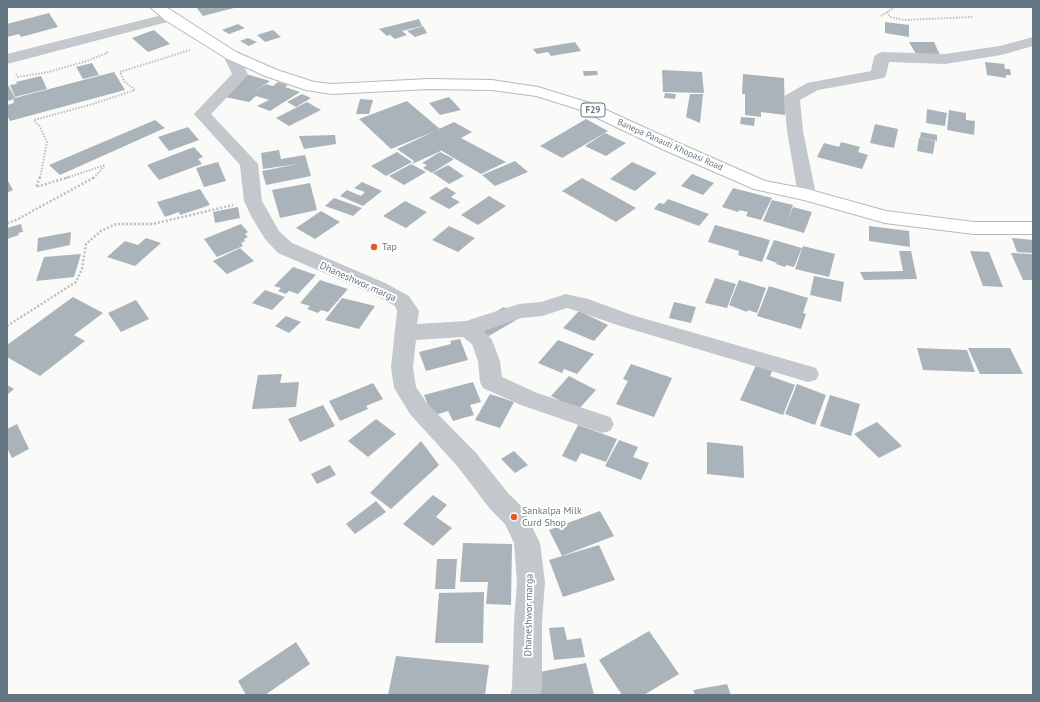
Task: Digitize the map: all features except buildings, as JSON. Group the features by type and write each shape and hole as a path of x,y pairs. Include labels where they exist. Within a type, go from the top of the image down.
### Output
{"main road":[{"name":"Banepa Panauti Khopasi Road","path":"157,7 170,17 231,55 271,73 312,87 332,89 429,84 492,85 538,92 587,107 668,145 760,185 807,195 884,217 974,228 1033,228"}],"street":[{"path":"7,59 170,17"},
{"path":"807,195 795,131 792,98 813,86 878,75 882,57 945,59 1001,50 1033,41"},
{"name":"Dhaneshwor marga","path":"231,55 240,75 202,114 249,164 253,201 260,216 272,235 285,248 378,288 402,302 408,311 402,367 405,388 418,408 468,460 499,501 514,516 527,543 531,582 528,622 527,688 525,695"},
{"path":"406,333 467,329 519,311 542,309 566,301 581,304 626,320 808,374"},
{"path":"467,329 481,340 490,361 491,382 529,399 602,424"}],"path":[{"path":"881,16 895,7"},
{"path":"887,12 890,17 904,20 973,17"},
{"path":"7,223 16,220 95,177 105,165 36,187 41,175 47,142 40,127 34,120 93,104 135,90 124,81 120,72 212,43"},
{"path":"7,326 76,282 82,269 86,244 101,231 116,224 153,224 253,201"}],"place":[{"name":"Tap","path":"374,247"},
{"name":"Sankalpa Milk Curd Shop","path":"514,517"}]}
